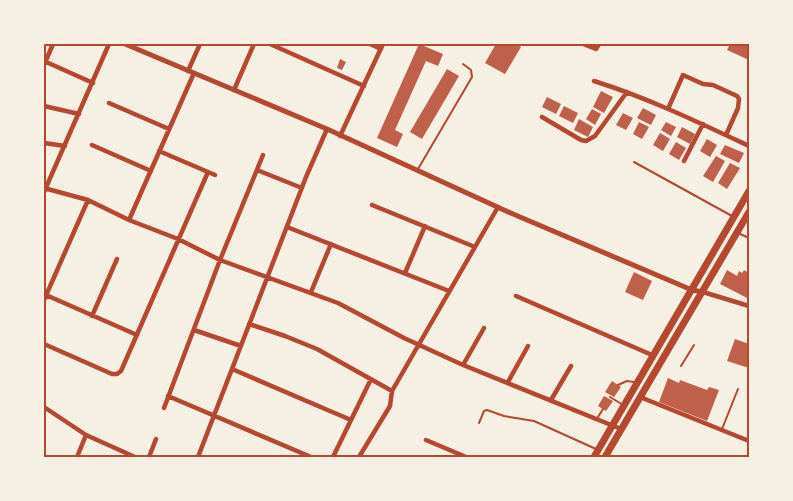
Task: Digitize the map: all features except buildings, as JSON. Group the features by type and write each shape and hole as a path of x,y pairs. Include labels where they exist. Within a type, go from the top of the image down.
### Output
{"main road":[{"path":"596,454 749,190"},
{"path":"605,457 749,212"}],"street":[{"path":"53,44 44,63 93,83"},
{"path":"109,44 65,146 44,189 88,200 129,220 178,239 220,260 338,302 418,344 463,365 621,429"},
{"path":"124,44 327,130 498,207 692,290 749,306"},
{"path":"129,220 169,129 200,44"},
{"path":"234,90 254,44"},
{"path":"270,44 364,86"},
{"path":"340,136 382,46 370,44"},
{"path":"584,44 596,49 599,44"},
{"path":"668,108 683,75 703,84 713,85 737,96 739,99 738,108 726,135"},
{"path":"594,81 668,108 749,146"},
{"path":"542,117 586,141 595,136 627,92"},
{"path":"109,103 169,129"},
{"path":"44,106 79,114"},
{"path":"684,161 704,124"},
{"path":"198,457 302,188 327,130"},
{"path":"44,143 65,146"},
{"path":"92,145 150,171"},
{"path":"159,151 215,175"},
{"path":"164,408 220,260 263,155"},
{"path":"257,170 302,188"},
{"path":"44,344 112,374 117,374 124,365 208,172"},
{"path":"88,200 45,297 137,335"},
{"path":"372,205 475,247"},
{"path":"359,457 390,406 392,391 418,344 498,207"},
{"path":"405,274 426,226"},
{"path":"287,227 449,291"},
{"path":"311,292 331,244"},
{"path":"92,316 117,259"},
{"path":"516,296 652,355"},
{"path":"249,324 317,349 392,391"},
{"path":"463,365 484,328"},
{"path":"194,330 241,346"},
{"path":"508,382 528,346"},
{"path":"551,400 571,366"},
{"path":"232,369 351,420"},
{"path":"333,457 371,379"},
{"path":"168,396 311,457"},
{"path":"640,397 749,442"},
{"path":"44,407 86,435 136,457"},
{"path":"77,457 86,435"},
{"path":"149,457 156,439"},
{"path":"426,440 466,457"}],"lane":[{"path":"417,171 472,77 471,70 463,64"},
{"path":"634,162 734,218"},
{"path":"738,232 749,238"},
{"path":"681,366 694,345"},
{"path":"618,385 627,381 636,383"},
{"path":"722,430 738,389"},
{"path":"610,397 624,405"},
{"path":"597,419 603,409"},
{"path":"479,423 484,411 487,410 504,416 534,421 596,454"}]}
